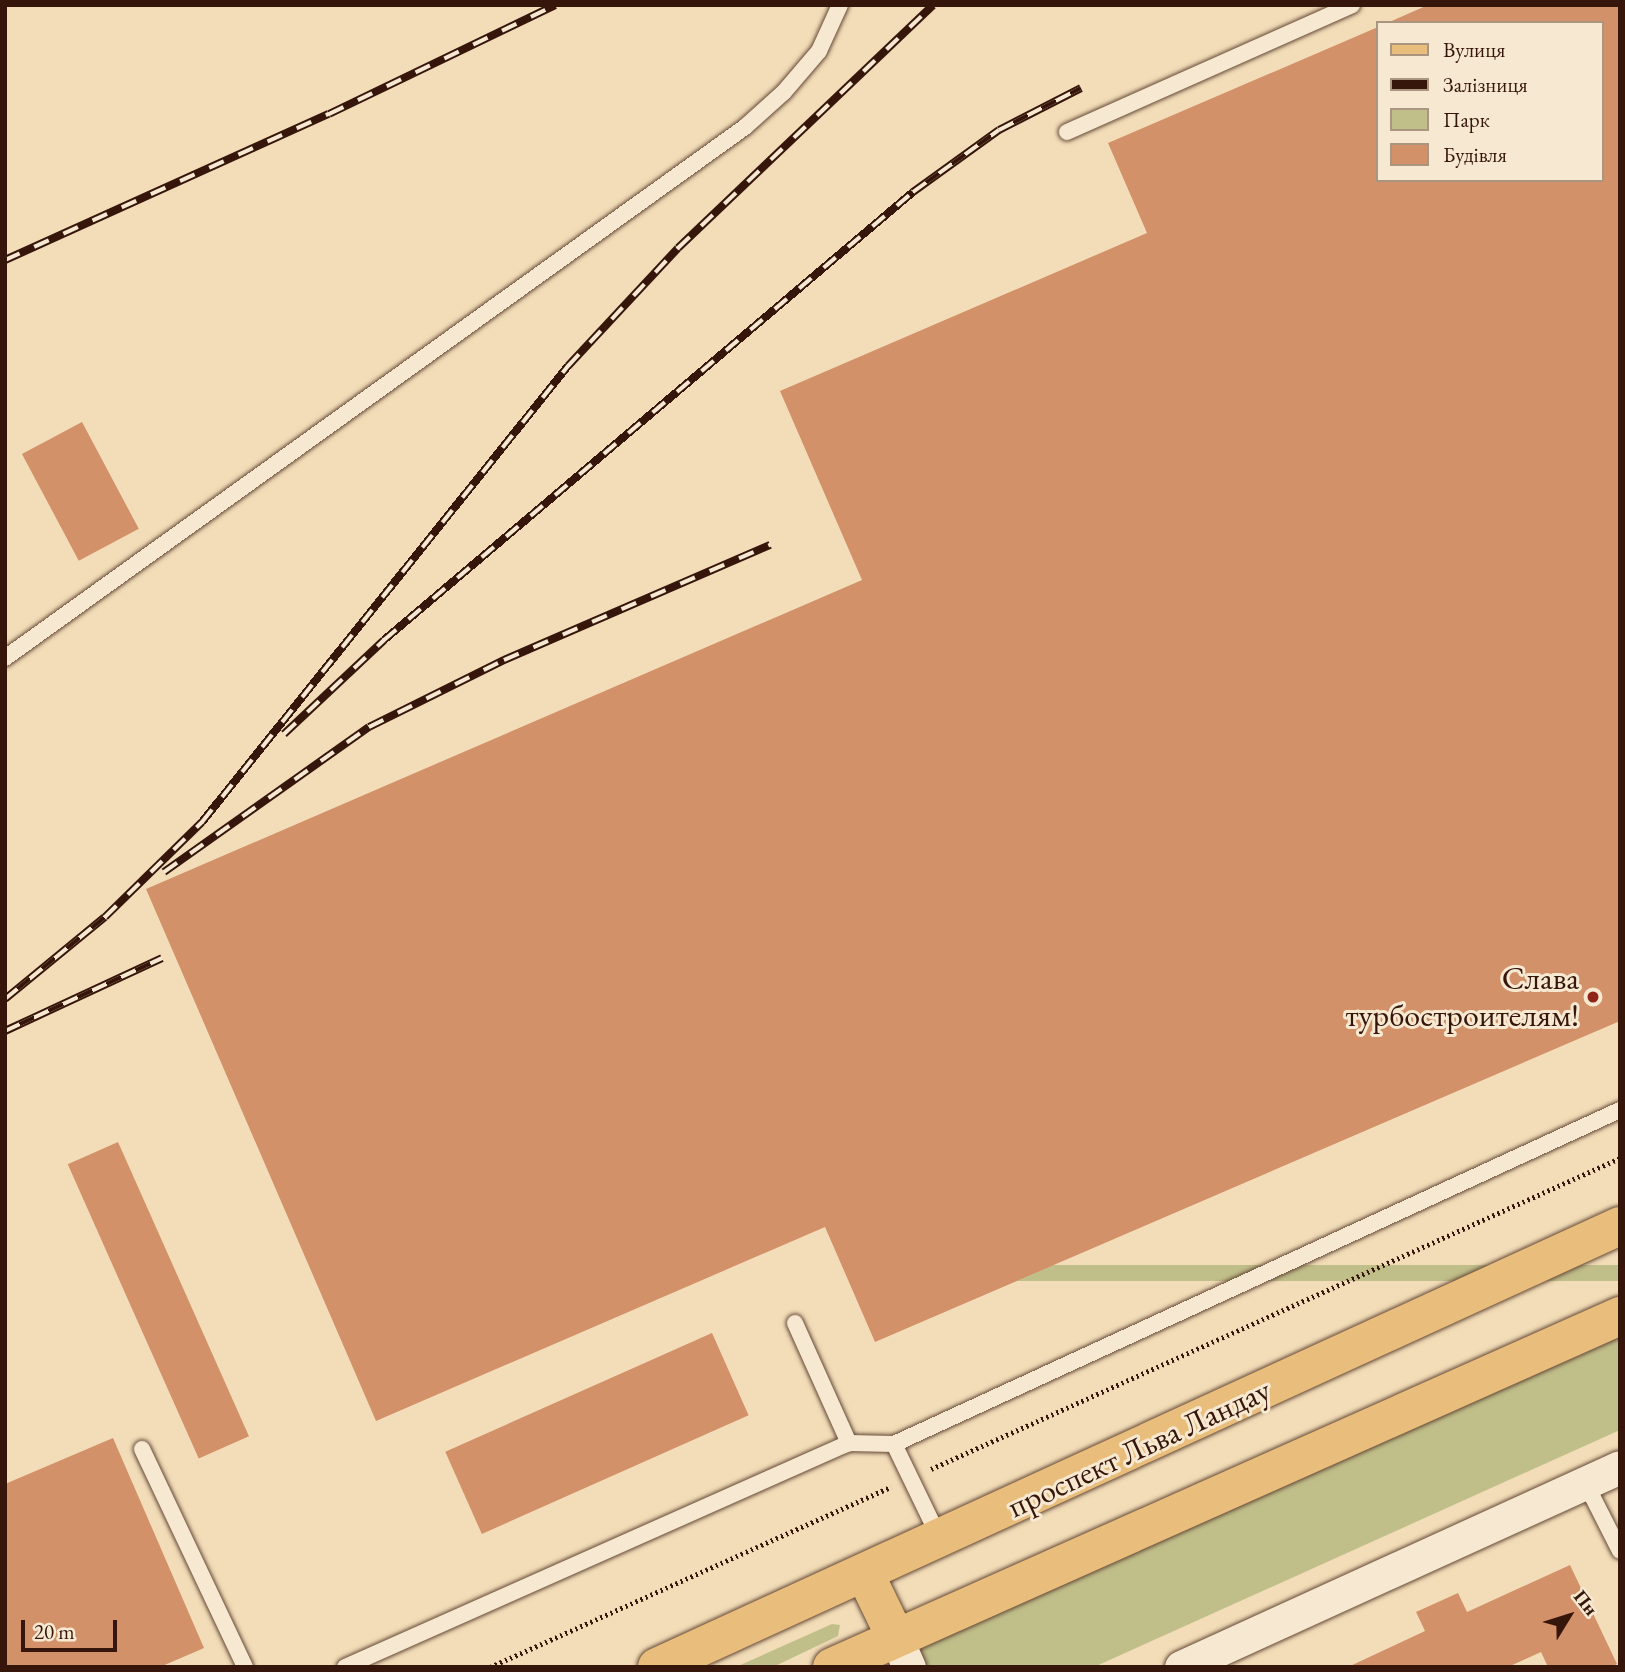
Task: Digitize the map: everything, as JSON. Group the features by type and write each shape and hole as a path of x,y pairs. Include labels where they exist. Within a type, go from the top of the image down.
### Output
{"main road":[{"name":"проспект Льва Ландау","path":"657,1667 1620,1226"},
{"path":"832,1667 902,1653 1620,1316"},
{"path":"865,1574 902,1653"}],"street":[{"path":"1181,1667 1620,1467"}],"lane":[{"path":"5,658 745,127 784,92 819,51 840,5"},
{"path":"1067,132 1352,5"},
{"path":"345,1667 849,1443 894,1444 1620,1110"},
{"path":"795,1324 849,1443"},
{"path":"894,1444 940,1539"},
{"path":"142,1449 246,1667"},
{"path":"1585,1482 1620,1551"}],"path":[{"path":"489,1667 1620,1158"}],"green space":[{"path":"920,1265 1620,1265 1620,1281 920,1281"},
{"path":"1620,1336 1620,1430 1094,1667 926,1667 915,1644"},
{"path":"832,1624 840,1625 838,1636 773,1667 736,1667"}],"building":[{"path":"1428,5 1620,5 1620,1021 875,1342 825,1227 376,1421 146,889 862,580 780,391 1147,233 1108,143 1376,28 1376,182 1604,182 1604,21 1392,21"},
{"path":"82,422 139,529 79,561 22,454"},
{"path":"118,1142 249,1436 199,1459 68,1164"},
{"path":"712,1333 749,1415 482,1534 445,1452"},
{"path":"113,1438 204,1648 160,1667 5,1667 5,1484"},
{"path":"1570,1565 1617,1664 1611,1667 1548,1667 1541,1652 1508,1667 1348,1667 1425,1631 1416,1612 1458,1593 1467,1612"}],"railway":[{"path":"5,260 329,114 555,5"},
{"path":"5,999 105,917 202,822 568,366 678,248 933,5"},
{"path":"284,734 384,640 913,192 999,130 1081,88"},
{"path":"164,872 369,727 504,660 770,545"},
{"path":"5,1031 162,958"}],"place":[{"name":"Слава турбостроителям!","path":"1593,997"}]}
